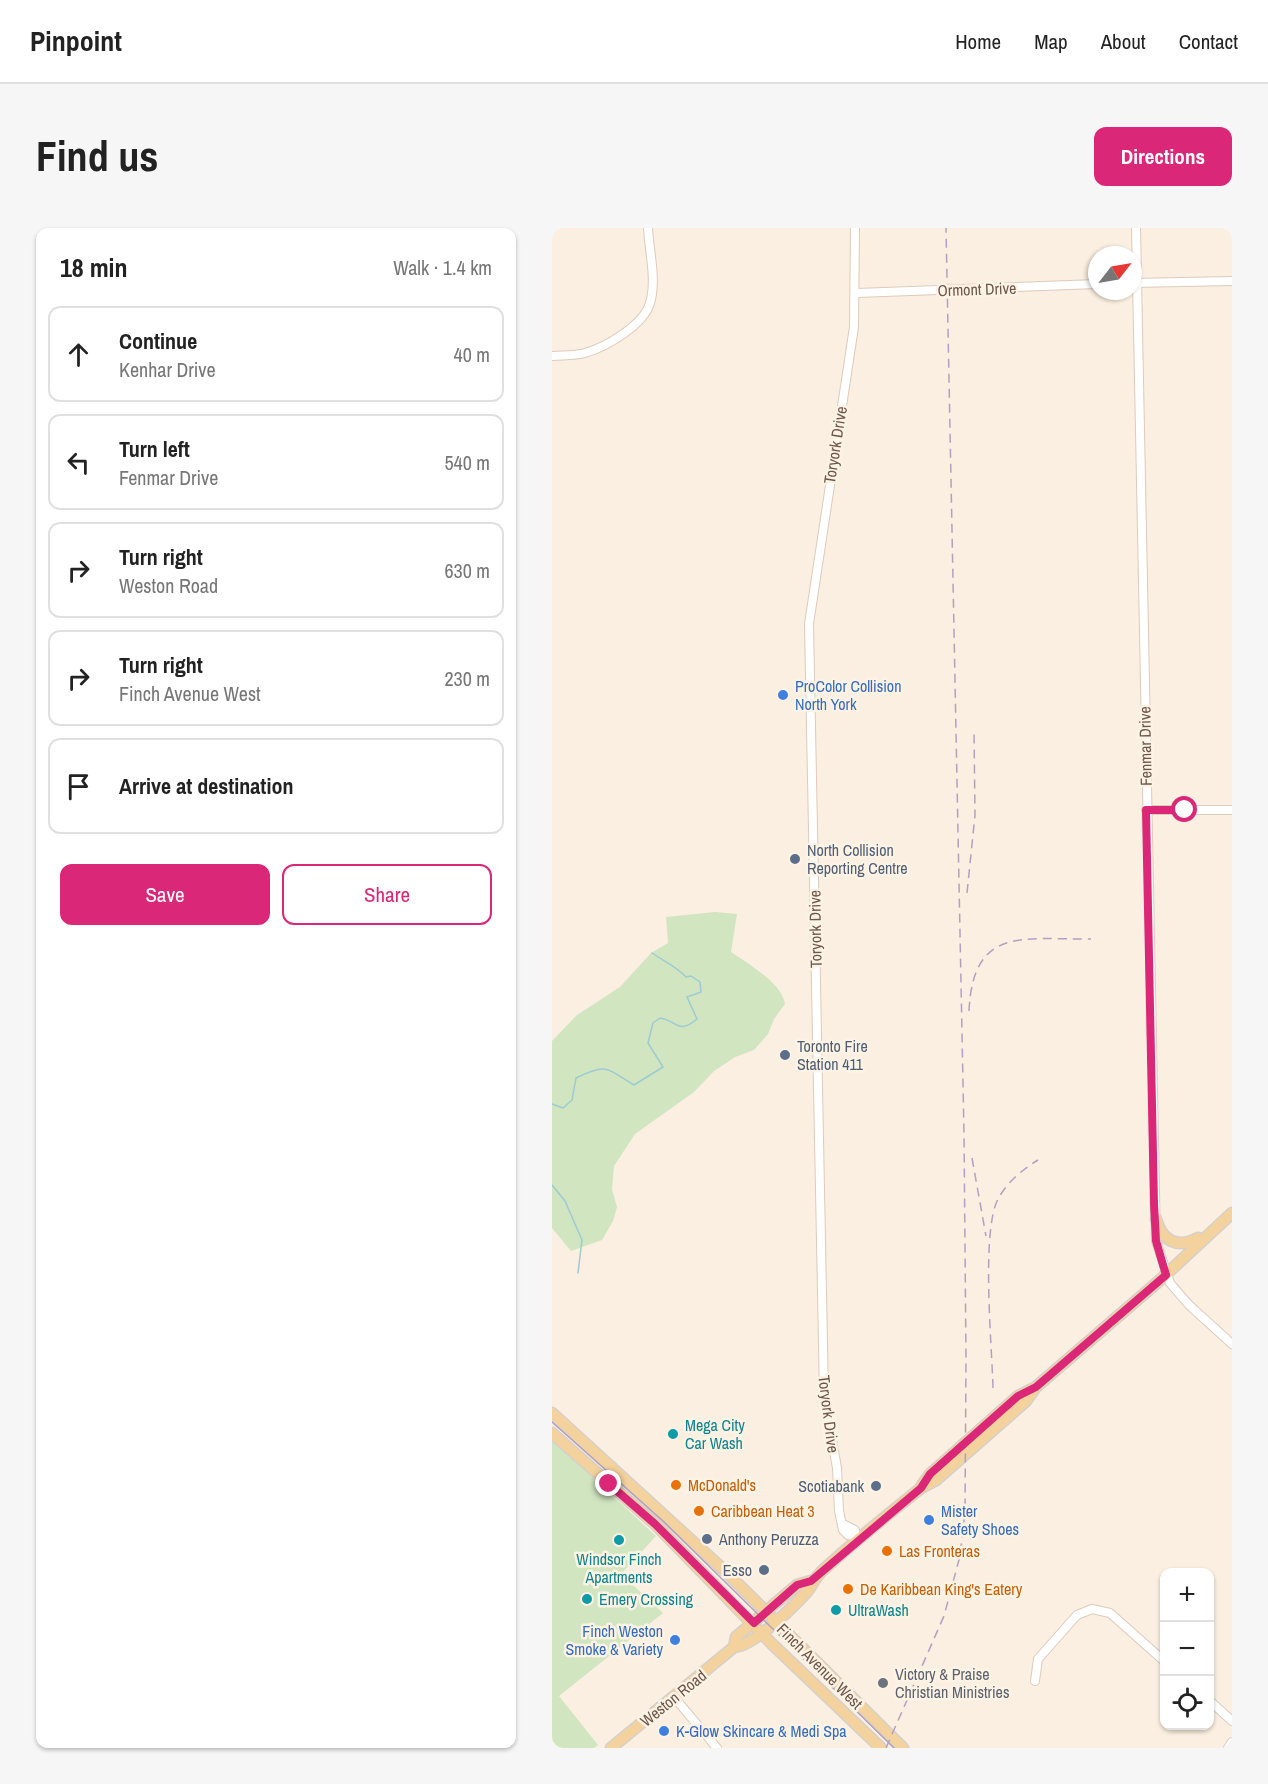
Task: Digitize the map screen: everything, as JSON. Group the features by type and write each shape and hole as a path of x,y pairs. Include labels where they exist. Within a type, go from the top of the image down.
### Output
{"main road":[{"name":"Weston Road","path":"734,1647 744,1647 775,1622 806,1594 811,1581 856,1538 921,1488 936,1480 1026,1401 1036,1387 1166,1275 1209,1232 1232,1213"},
{"path":"1156,1219 1162,1236 1178,1244 1189,1243 1209,1232"},
{"name":"Finch Avenue West","path":"552,1413 767,1612 903,1748"},
{"name":"Finch Avenue West","path":"552,1433 655,1524 761,1632 881,1748"},
{"name":"Weston Road","path":"611,1748 734,1647 736,1637 797,1585 811,1581"}],"street":[{"path":"552,356 593,350 640,318 650,305 652,294 648,228"},
{"name":"Toryork Drive","path":"855,228 857,293 854,327 809,624 824,1395 837,1468 838,1511 843,1524 855,1530 856,1538"},
{"name":"Fenmar Drive","path":"1136,228 1136,246"},
{"path":"1142,283 1232,281"},
{"name":"Ormont Drive","path":"857,293 1088,284"},
{"name":"Fenmar Drive","path":"1135,300 1156,1241 1166,1275 1189,1305 1232,1344"},
{"path":"1146,810 1232,810"},
{"path":"1035,1681 1038,1659 1077,1615 1092,1609 1110,1613 1160,1657"},
{"path":"674,1697 717,1748"},
{"path":"1214,1705 1232,1721"},
{"path":"1228,1748 1232,1742"}],"green space":[{"path":"715,912 737,914 731,952 771,981 778,989 785,1004 774,1019 768,1034 754,1050 735,1057 714,1071 694,1092 635,1134 614,1166 612,1189 617,1207 613,1221 602,1240 571,1251 552,1228 552,1041 577,1015 620,987 651,953 668,943 666,917"},
{"path":"552,1440 656,1536 621,1574 663,1613 559,1696 598,1745 594,1748 552,1748"}],"waterway":[{"path":"552,1104 563,1108 572,1100 576,1078 594,1070 612,1071 634,1085 663,1067 648,1043 653,1023 660,1018 682,1027 697,1019 687,997 701,992 700,982 691,976 686,977 652,953"},
{"path":"552,1185 565,1201 582,1240 578,1273"}],"tram line":[{"path":"552,1422 663,1521 894,1748"}],"railway":[{"path":"886,1748 944,1616 960,1556 965,1512 964,1134 946,228"},
{"path":"967,893 975,815 974,730"},
{"path":"969,1011 973,983 980,964 992,951 1006,943 1024,940 1091,939"},
{"path":"972,1158 986,1236"},
{"path":"993,1388 989,1262 993,1215 998,1199 1006,1187 1038,1160"}],"place":[{"name":"ProColor Collision North York","path":"783,695"},
{"name":"North Collision Reporting Centre","path":"795,859"},
{"name":"Toronto Fire Station 411","path":"785,1055"},
{"name":"Mega City Car Wash","path":"673,1434"},
{"name":"McDonald's","path":"676,1485"},
{"name":"Scotiabank","path":"876,1486"},
{"name":"Caribbean Heat 3","path":"699,1511"},
{"name":"Mister Safety Shoes","path":"929,1520"},
{"name":"Anthony Peruzza","path":"707,1539"},
{"name":"Windsor Finch Apartments","path":"619,1540"},
{"name":"Las Fronteras","path":"887,1551"},
{"name":"Esso","path":"764,1570"},
{"name":"De Karibbean King's Eatery","path":"848,1589"},
{"name":"Emery Crossing","path":"587,1599"},
{"name":"UltraWash","path":"836,1610"},
{"name":"Finch Weston Smoke & Variety","path":"675,1640"},
{"name":"Victory & Praise Christian Ministries","path":"883,1683"},
{"name":"K-Glow Skincare & Medi Spa","path":"664,1731"}],"route":[{"path":"609,1484 655,1524 754,1623 797,1585 811,1581 921,1488 930,1474 1018,1396 1036,1387 1166,1275 1156,1241 1154,1204 1146,810 1185,810"}]}
